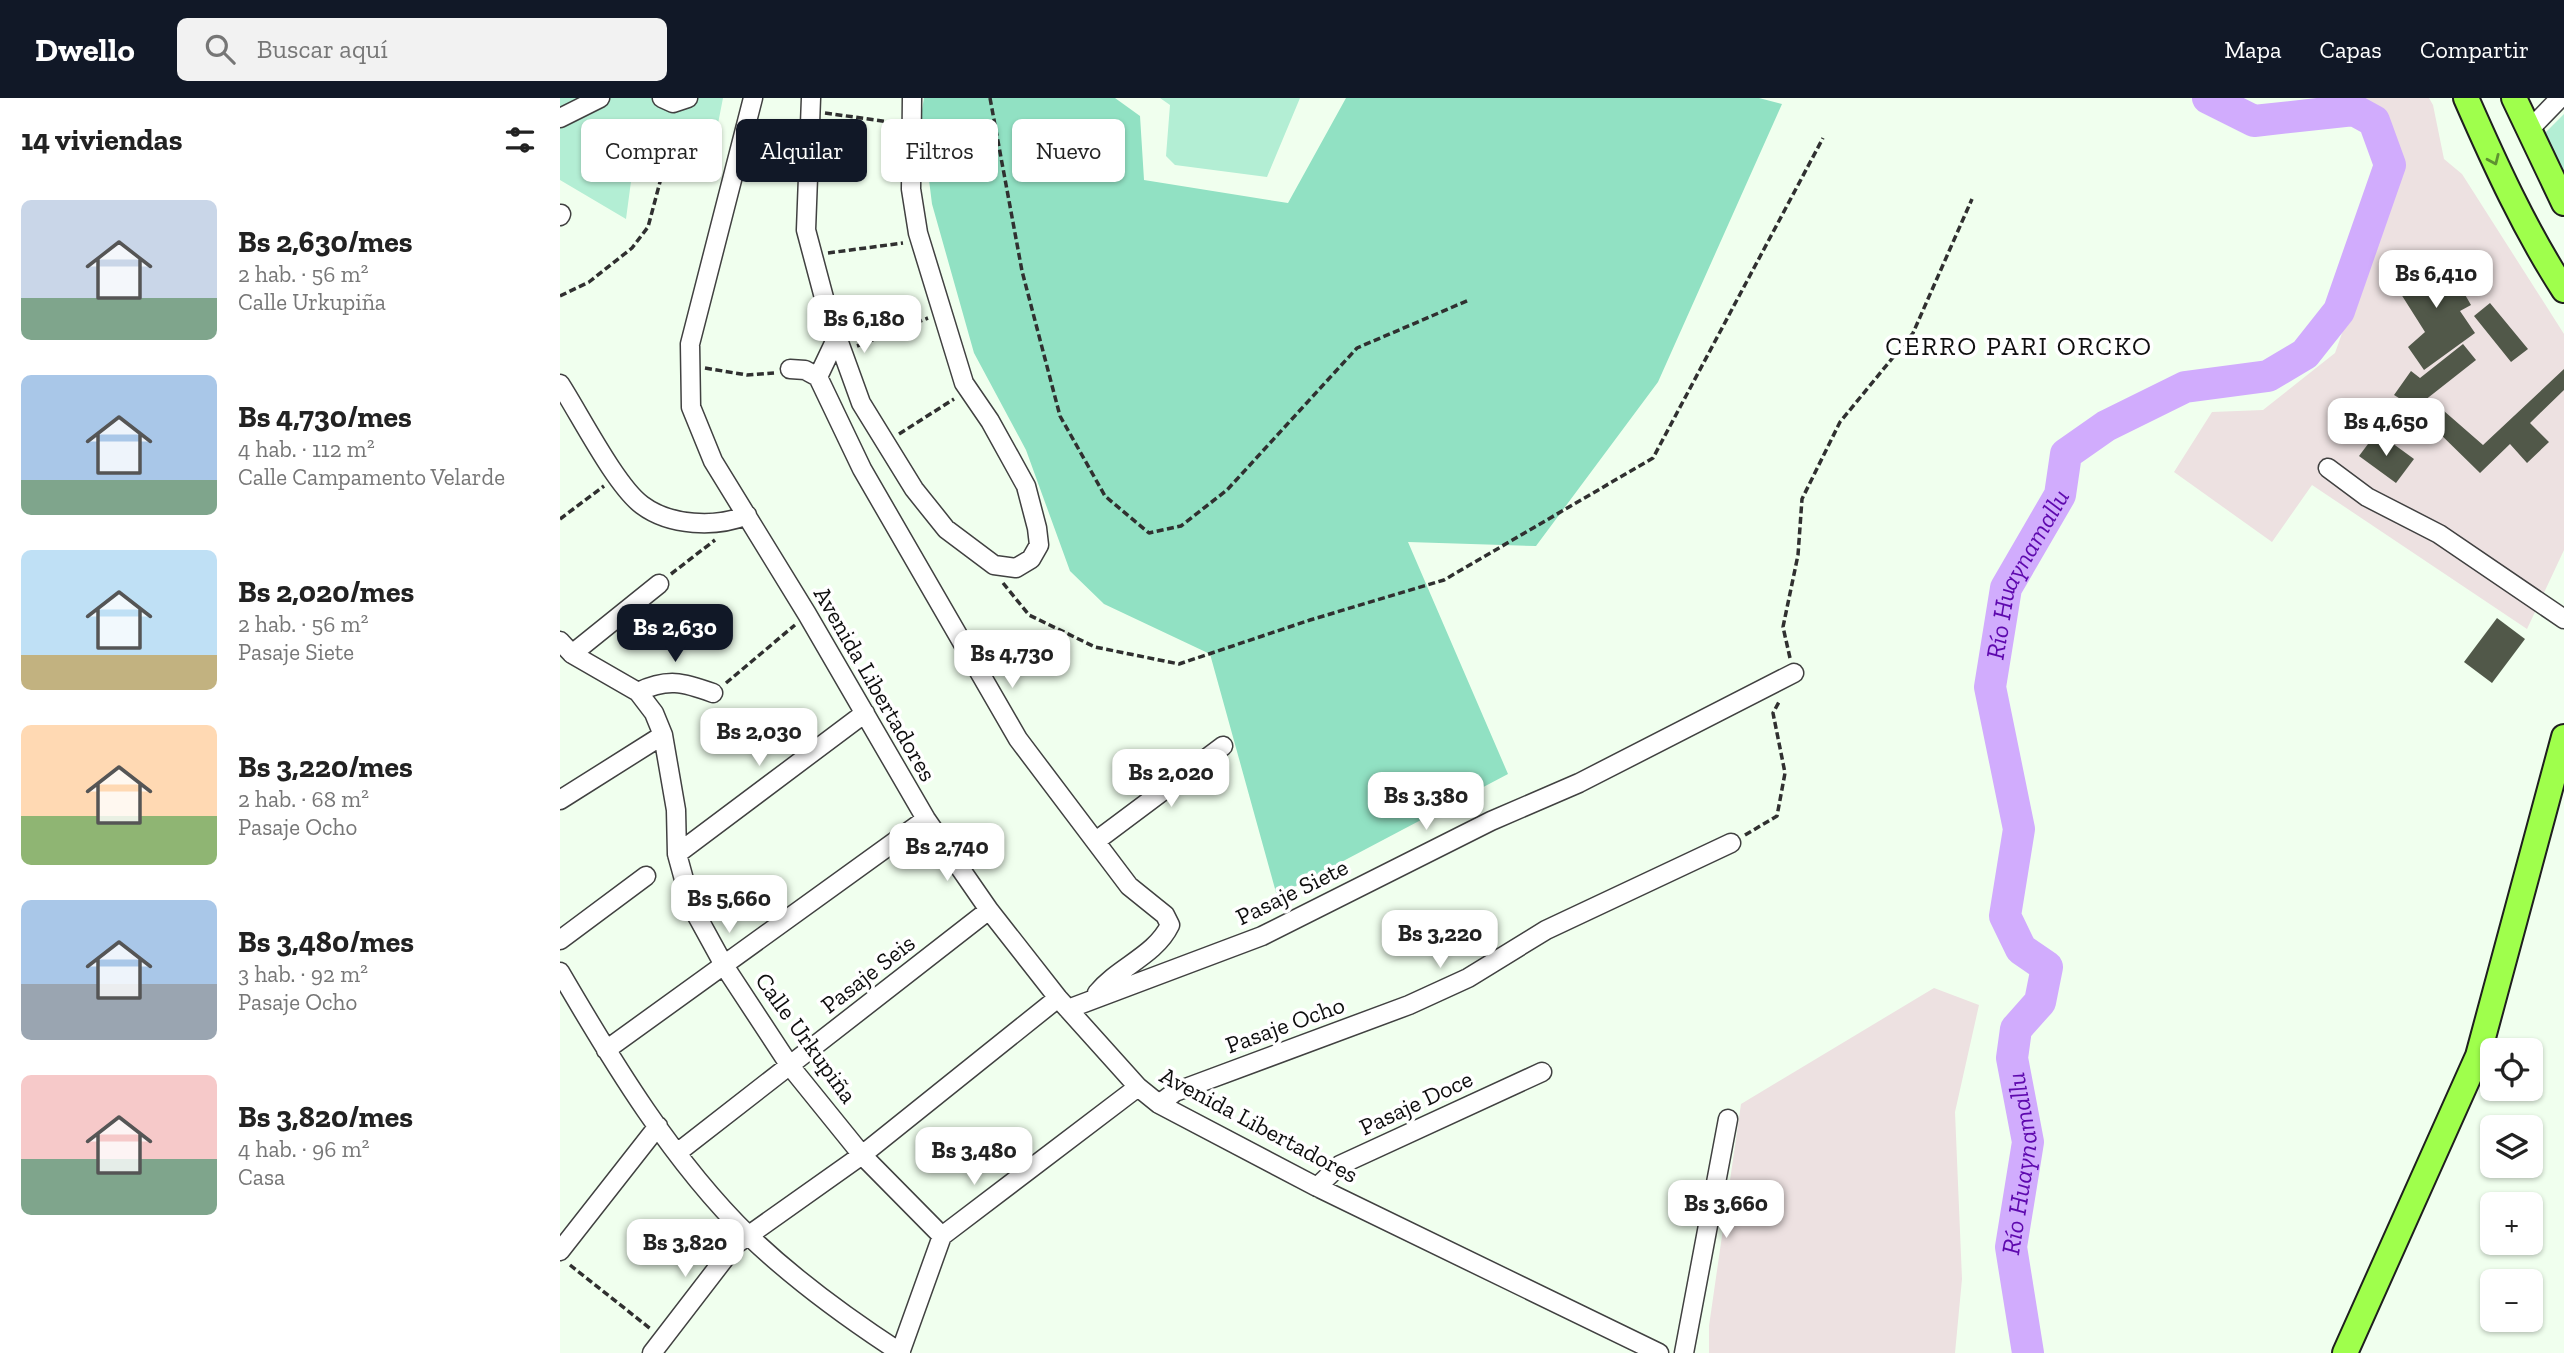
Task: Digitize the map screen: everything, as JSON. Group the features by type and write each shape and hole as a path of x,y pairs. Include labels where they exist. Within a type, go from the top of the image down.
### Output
{"highway":[{"path":"2466,98 2542,257 2564,290"},
{"path":"2514,98 2564,203"},
{"path":"2345,1353 2479,1056 2564,737"}],"street":[{"path":"560,118 600,98"},
{"path":"662,98 673,103 688,98"},
{"name":"Avenida Libertadores","path":"753,98 690,344 691,407 740,518 807,614 926,819 989,910 1063,1003 1138,1087 1159,1104 1317,1187 1658,1353"},
{"path":"910,119 912,98"},
{"path":"2529,130 2560,98"},
{"path":"811,105 806,230 839,345 861,403 914,489 946,530 994,565 1016,568 1031,559 1039,545 1026,486 990,421 968,390 920,240 911,182"},
{"path":"818,377 839,345"},
{"path":"789,369 805,370 818,377 862,469 1018,739 1129,886 1165,915 1170,925 1163,940 1105,983 1092,998"},
{"path":"560,384 617,477 642,506 669,517 697,523 740,518"},
{"path":"2328,468 2367,497 2438,534 2564,619"},
{"path":"566,647 659,584"},
{"name":"Calle Urkupiña","path":"566,647 638,692 654,713 663,735 676,810 677,854 691,905 725,967 790,1066 862,1154 942,1236"},
{"name":"Pasaje Siete","path":"657,1346 735,1245 862,1154 1063,1003 1092,998 1262,936 1491,821 1579,783 1794,673"},
{"path":"638,692 658,683 687,684 713,693"},
{"path":"677,854 864,713"},
{"path":"560,800 663,735"},
{"path":"1096,841 1223,746"},
{"path":"606,1050 725,967 926,819"},
{"name":"Pasaje Ocho","path":"1159,1104 1175,1092 1409,1004 1468,978 1546,930 1731,843"},
{"path":"560,940 646,876"},
{"name":"Pasaje Seis","path":"677,1153 989,910"},
{"path":"560,972 606,1050 677,1153 748,1235 828,1304 901,1353 942,1236 1138,1087"},
{"name":"Pasaje Doce","path":"1317,1187 1340,1165 1542,1072"},
{"path":"1684,1353 1728,1119"},
{"path":"560,1251 658,1126"}],"path":[{"path":"990,98 1022,271 1060,416 1105,496 1149,533 1181,526 1227,490 1357,348 1469,300"},
{"path":"811,105 884,119"},
{"path":"980,555 1029,615 1095,647 1179,664 1310,620 1444,580 1653,458 1823,138"},
{"path":"560,296 589,282 632,248 648,226 660,182"},
{"path":"1731,843 1777,816 1785,773 1773,713 1794,673 1783,626 1798,555 1802,499 1840,422 1913,333 1972,199"},
{"path":"812,255 920,240"},
{"path":"839,345 943,312"},
{"path":"689,365 747,375 789,369"},
{"path":"885,443 968,390"},
{"path":"560,519 617,477"},
{"path":"659,584 740,518"},
{"path":"713,693 807,614"},
{"path":"560,1257 657,1346"}],"shaded area":[{"path":"2342,98 2429,98 2433,105 2444,159 2462,174 2564,334 2564,550 2527,629 2312,485 2272,542 2174,472 2212,412 2263,410 2335,353 2403,162 2389,118 2373,106"},
{"path":"1934,988 1979,1005 1955,1112 1962,1279 1955,1353 1709,1353 1709,1326 1741,1104"}],"green space":[{"path":"560,98 723,98 719,119 581,119 581,182 631,182 626,219 560,180"},
{"path":"924,98 1115,98 1140,116 1144,180 1288,203 1346,98 1759,98 1782,104 1658,382 1536,546 1408,542 1508,774 1277,896 1210,654 1104,604 1070,571 1026,450 974,353 932,204 929,182 998,182 998,119 921,119"},
{"path":"1160,98 1300,98 1267,177 1175,165 1166,156 1170,105"},
{"path":"2564,114 2564,175 2543,135"}],"building":[{"path":"2441,253 2471,305 2460,311 2475,333 2424,370 2408,347 2425,332 2394,283"},
{"path":"2490,303 2528,349 2511,362 2474,316"},
{"path":"2463,344 2476,360 2415,408 2394,395 2411,371 2420,378"},
{"path":"2564,369 2564,390 2530,423 2549,442 2527,463 2510,444 2480,473 2431,425 2444,411 2483,445"},
{"path":"2377,432 2414,459 2396,483 2359,456"},
{"path":"2497,618 2525,639 2492,683 2464,662"}],"waterway":[{"name":"Río Huaynamallu","path":"2028,1353 2011,1247 2028,1142 2012,1058 2016,1029 2040,1002 2047,967 2021,949 2005,916 2019,829 1990,687 2006,588 2060,495 2066,454 2106,426 2185,387 2268,376 2305,354 2339,311 2390,165 2374,121 2354,110 2254,121 2208,98"}],"district":[{"name":"CERRO PARI ORCKO","path":"2019,346"}]}
